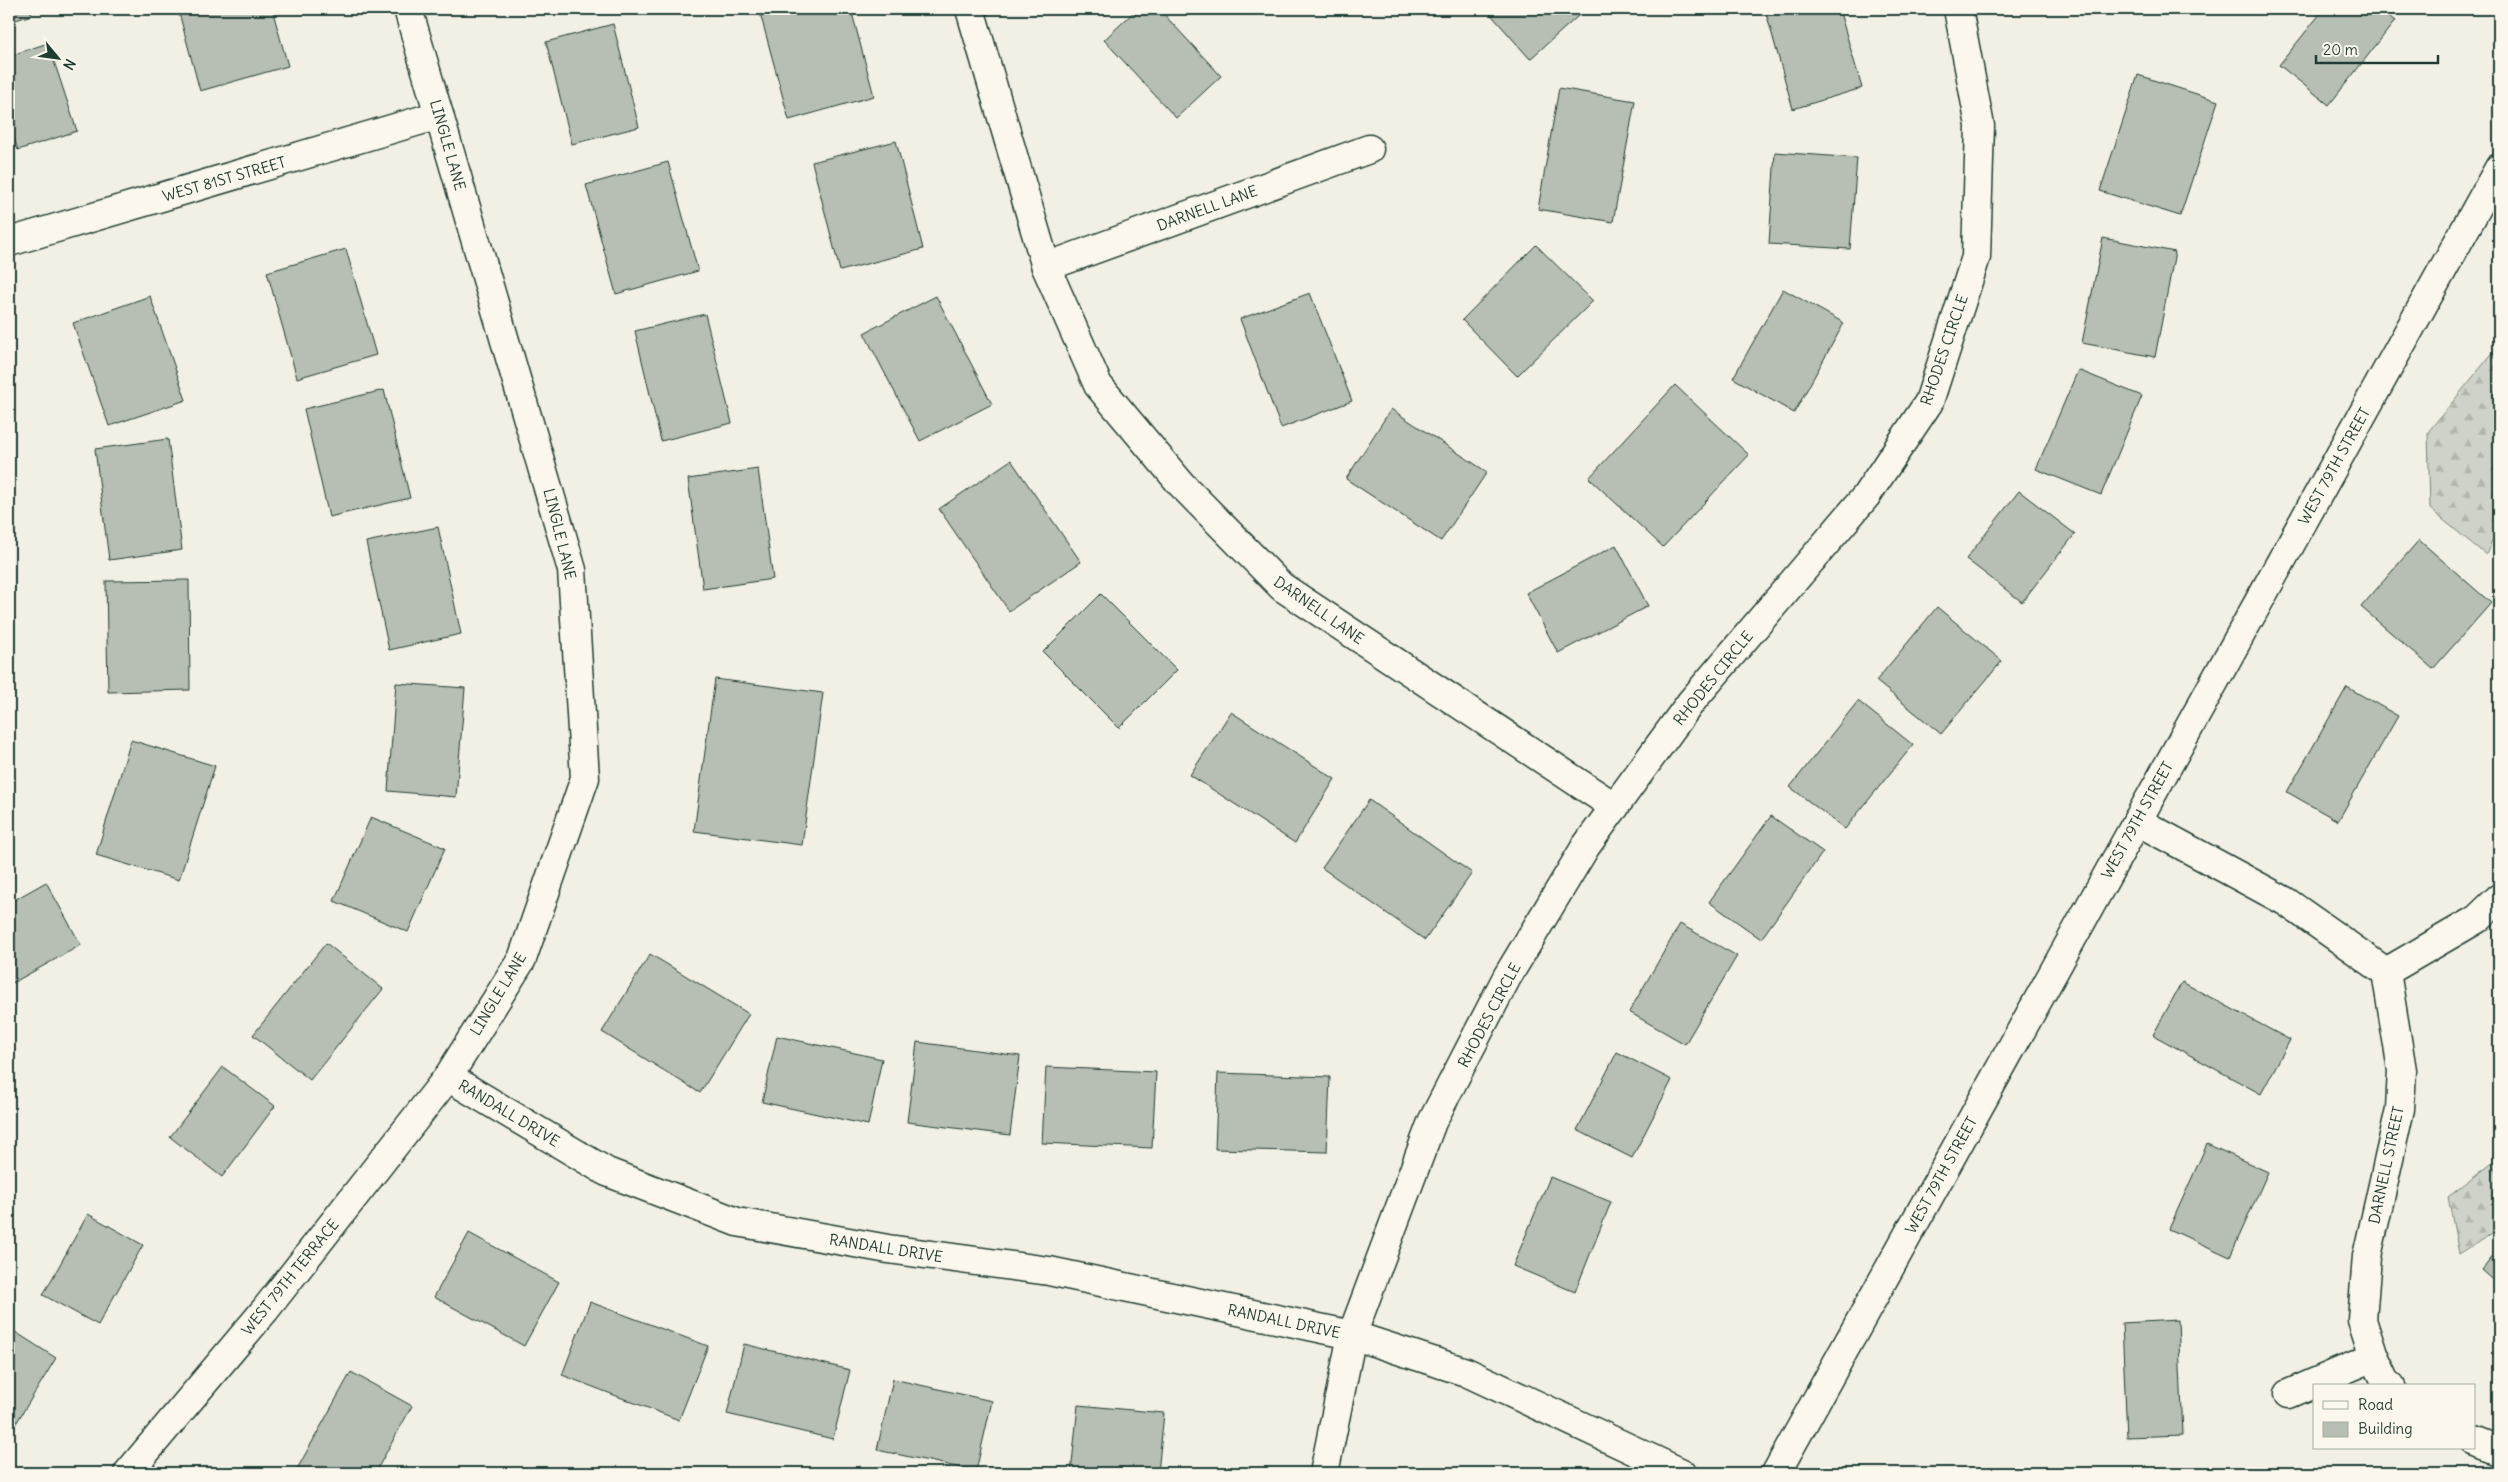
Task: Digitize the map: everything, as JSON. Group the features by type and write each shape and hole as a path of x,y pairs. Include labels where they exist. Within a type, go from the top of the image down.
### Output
{"street":[{"name":"LINGLE LANE","path":"408,9 572,570 585,778 522,959 448,1077"},
{"name":"DARNELL LANE","path":"970,9 1046,267 1098,385 1181,484 1282,587 1615,807"},
{"name":"RHODES CIRCLE","path":"1352,1335 1432,1122 1508,977 1586,846 1691,702 1866,496 1929,402 1976,257 1980,126 1958,9"},
{"name":"WEST 81ST STREET","path":"9,242 439,115"},
{"name":"DARNELL LANE","path":"1046,267 1369,149"},
{"name":"WEST 79TH STREET","path":"1776,1473 2499,168"},
{"path":"2137,821 2284,901 2386,972 2477,919 2499,898"},
{"name":"DARNELL STREET","path":"2386,972 2402,1070 2400,1109 2367,1256 2362,1320 2374,1357 2388,1384"},
{"name":"RANDALL DRIVE","path":"448,1077 607,1172 736,1222 888,1249 1048,1271 1352,1335 1466,1372 1682,1473"},
{"name":"WEST 79TH TERRACE","path":"128,1473 265,1310 448,1077"},
{"name":"RANDALL DRIVE","path":"1324,1473 1352,1335"},
{"path":"2288,1394 2374,1357"},
{"path":"2476,1443 2499,1452"}],"green space":[{"path":"2499,334 2499,524 2486,555 2430,509 2428,432 2495,350"},
{"path":"2499,1158 2499,1229 2459,1254 2448,1197"}],"building":[{"path":"9,9 30,9 32,15 9,22"},
{"path":"178,9 272,9 288,66 200,91"},
{"path":"759,9 851,9 874,96 789,120"},
{"path":"1137,9 1159,9 1221,76 1176,118 1104,40"},
{"path":"1486,9 1586,9 1530,59"},
{"path":"1765,9 1839,9 1862,88 1793,109"},
{"path":"2324,9 2380,9 2395,21 2329,105 2279,65"},
{"path":"613,24 639,127 572,144 546,42"},
{"path":"48,43 77,131 18,150 9,123 9,56"},
{"path":"2138,75 2218,101 2180,216 2100,191"},
{"path":"1559,88 1635,101 1613,222 1538,209"},
{"path":"896,141 923,249 840,271 812,162"},
{"path":"1775,152 1857,158 1850,249 1769,244"},
{"path":"668,162 698,271 616,294 586,185"},
{"path":"2103,238 2175,252 2155,357 2082,343"},
{"path":"1536,245 1593,301 1517,376 1462,320"},
{"path":"346,249 376,355 297,378 267,272"},
{"path":"1783,289 1844,323 1794,413 1733,378"},
{"path":"1310,293 1352,401 1281,428 1240,319"},
{"path":"150,296 186,400 109,426 73,323"},
{"path":"936,296 992,404 920,441 864,333"},
{"path":"705,314 732,423 661,441 635,331"},
{"path":"2078,370 2142,396 2101,495 2036,469"},
{"path":"1675,385 1749,455 1663,547 1589,478"},
{"path":"384,390 410,498 329,517 304,409"},
{"path":"1391,409 1487,472 1441,541 1346,479"},
{"path":"168,439 182,550 109,560 95,449"},
{"path":"1011,460 1081,562 1009,611 939,509"},
{"path":"758,469 773,579 703,589 688,479"},
{"path":"2019,491 2075,534 2022,602 1966,559"},
{"path":"438,527 461,634 389,650 366,542"},
{"path":"2419,540 2491,603 2433,669 2361,607"},
{"path":"1616,545 1648,606 1558,653 1526,593"},
{"path":"189,580 190,690 108,692 106,581"},
{"path":"1101,594 1177,670 1119,728 1043,652"},
{"path":"1937,607 2002,661 1941,734 1876,681"},
{"path":"715,679 823,693 802,845 694,831"},
{"path":"396,683 465,688 456,797 388,791"},
{"path":"2347,687 2398,716 2338,821 2287,792"},
{"path":"1858,701 1913,745 1845,829 1790,787"},
{"path":"1231,712 1335,779 1295,843 1190,775"},
{"path":"131,740 215,766 179,880 96,855"},
{"path":"1369,800 1472,873 1425,940 1322,868"},
{"path":"1771,816 1823,852 1761,939 1709,902"},
{"path":"371,817 445,848 408,932 334,901"},
{"path":"46,882 81,945 9,985 9,903"},
{"path":"1680,924 1737,956 1685,1044 1629,1012"},
{"path":"326,943 383,989 310,1080 253,1035"},
{"path":"650,954 749,1014 700,1093 602,1032"},
{"path":"2182,982 2290,1040 2261,1094 2153,1035"},
{"path":"777,1036 882,1059 868,1125 762,1102"},
{"path":"917,1042 1020,1056 1010,1135 907,1122"},
{"path":"1617,1052 1672,1080 1632,1158 1577,1130"},
{"path":"223,1067 275,1106 222,1177 170,1137"},
{"path":"1046,1067 1156,1072 1152,1148 1042,1143"},
{"path":"1218,1073 1330,1077 1327,1152 1215,1149"},
{"path":"2207,1144 2268,1172 2230,1257 2169,1229"},
{"path":"1550,1177 1611,1202 1575,1292 1513,1266"},
{"path":"88,1214 143,1245 98,1325 43,1295"},
{"path":"469,1233 559,1282 524,1346 434,1297"},
{"path":"2499,1249 2499,1285 2482,1270"},
{"path":"590,1302 708,1346 679,1420 562,1375"},
{"path":"2178,1320 2183,1435 2127,1437 2122,1323"},
{"path":"9,1328 56,1358 9,1435"},
{"path":"744,1344 850,1370 833,1439 727,1414"},
{"path":"351,1372 412,1406 375,1473 300,1473 296,1471"},
{"path":"893,1379 992,1401 976,1471 877,1450"},
{"path":"1078,1405 1164,1413 1158,1473 1071,1473"}]}
